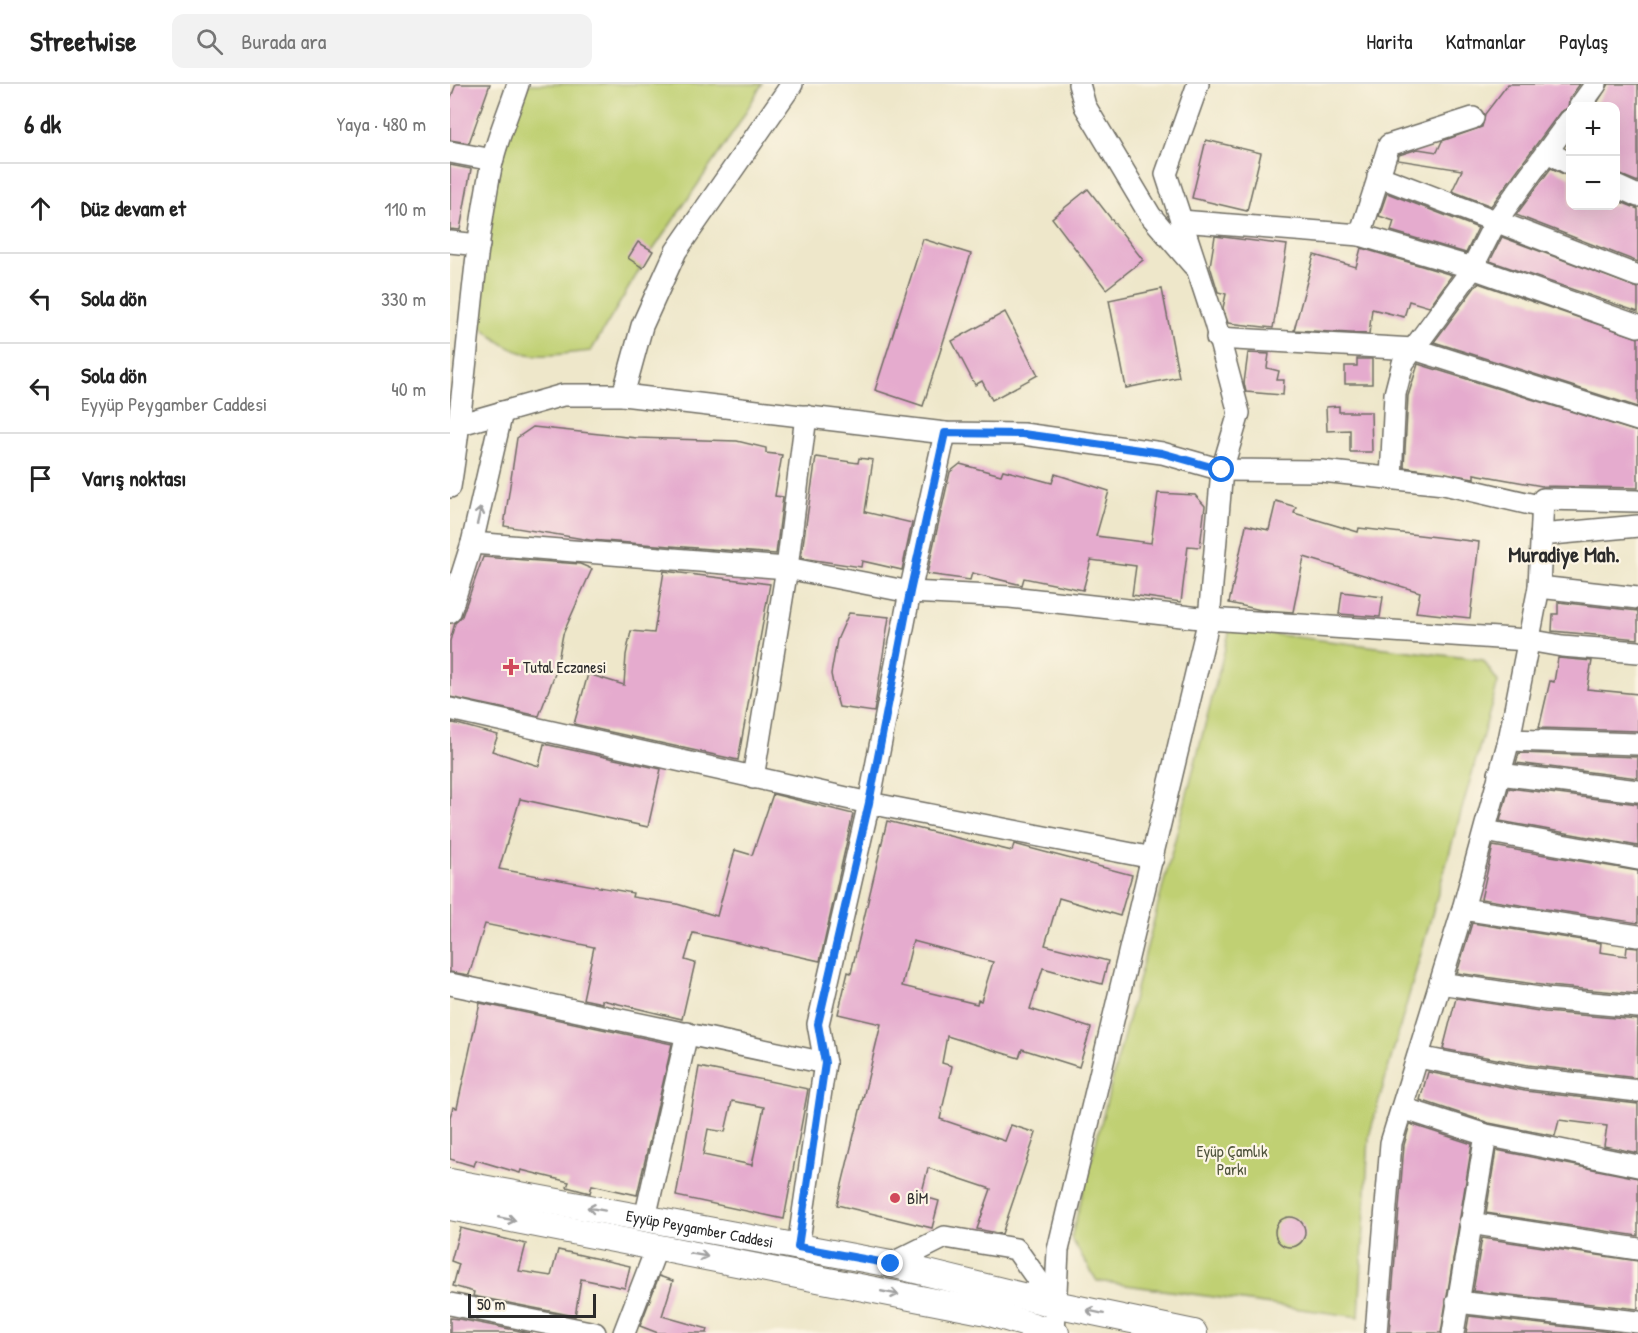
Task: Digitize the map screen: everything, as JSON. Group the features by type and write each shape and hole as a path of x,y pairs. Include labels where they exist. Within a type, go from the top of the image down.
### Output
{"main road":[{"name":"Eyyüp Peygamber Caddesi","path":"450,1182 891,1264 1055,1304 1194,1333"},
{"name":"Eyyüp Peygamber Caddesi","path":"450,1208 987,1312 1055,1333"}],"street":[{"path":"450,487 457,415 492,160 518,84"},
{"path":"623,395 642,326 676,252 792,84"},
{"path":"1079,84 1084,106 1150,215 1196,268"},
{"path":"1055,1333 1058,1250 1209,619 1222,470 1239,413 1166,174 1198,84"},
{"path":"1583,102 1596,84"},
{"path":"1360,235 1389,145 1473,118"},
{"path":"1391,479 1395,394 1403,363 1473,268 1496,221 1566,126"},
{"path":"450,152 492,160"},
{"path":"1548,152 1566,162"},
{"path":"1378,177 1638,276"},
{"path":"1620,188 1638,196"},
{"path":"1181,221 1360,235 1473,268 1638,326"},
{"path":"450,242 479,245"},
{"path":"1217,339 1414,349 1638,420"},
{"path":"457,415 502,412 563,395 623,395 945,433 1023,434 1162,453 1222,470 1322,471 1444,484 1543,507"},
{"path":"450,612 472,543 502,412"},
{"path":"753,778 787,568 806,416"},
{"path":"798,1247 825,1063 818,1024 869,803 910,592 945,433"},
{"path":"1376,1333 1391,1143 1463,909 1509,740 1539,587 1544,499 1638,501"},
{"path":"1541,535 1638,526"},
{"path":"472,543 787,568 910,592 1010,597 1209,619 1528,640 1562,646 1638,652"},
{"path":"1539,587 1638,598"},
{"path":"450,709 869,803 1153,858"},
{"path":"1509,740 1638,744"},
{"path":"1499,774 1638,790"},
{"path":"1485,831 1638,859"},
{"path":"1463,909 1638,936"},
{"path":"1440,983 1545,999 1638,1007"},
{"path":"450,984 825,1063"},
{"path":"645,1218 687,1033"},
{"path":"1418,1057 1526,1078 1638,1091"},
{"path":"1402,1108 1486,1135 1638,1166"},
{"path":"1453,1333 1486,1135"},
{"path":"1470,1223 1638,1249"},
{"path":"891,1264 945,1237 1016,1249 1055,1304"},
{"path":"624,1333 657,1247"},
{"path":"1457,1302 1638,1322"},
{"path":"450,1304 595,1333"}],"green space":[{"path":"527,84 762,84 737,127 640,269 591,351 555,355 527,354 502,343 474,319 496,167"},
{"name":"Eyüp Çamlık Parkı","path":"1230,629 1483,660 1498,682 1369,1136 1359,1317 1097,1281 1071,1238"}],"building":[{"path":"456,84 490,84 469,143 450,140 450,100"},
{"path":"1508,84 1580,84 1569,102 1566,102 1566,109 1560,112 1491,206 1452,191 1462,170 1398,160 1399,155 1418,149 1437,152 1442,141 1482,127 1485,114"},
{"path":"1609,84 1638,84 1638,182 1620,175 1620,102 1598,102"},
{"path":"1206,140 1261,153 1247,211 1192,198"},
{"path":"450,165 471,169 460,230 450,229"},
{"path":"1551,168 1566,175 1566,210 1620,210 1620,202 1638,209 1638,262 1516,215"},
{"path":"1088,189 1143,260 1106,289 1052,218"},
{"path":"1387,193 1478,228 1466,253 1391,231 1394,221 1379,216"},
{"path":"1215,236 1287,245 1273,328 1228,323 1223,308 1226,294 1218,292 1210,266"},
{"path":"1502,237 1638,288 1638,312 1490,261"},
{"path":"923,239 971,254 923,406 875,390"},
{"path":"638,242 653,251 643,268 628,258"},
{"path":"1361,248 1452,275 1429,307 1409,301 1404,317 1372,309 1369,334 1294,330 1314,255 1356,267"},
{"path":"1478,283 1638,338 1638,407 1434,342"},
{"path":"1162,289 1179,377 1126,388 1109,300"},
{"path":"1005,312 1038,375 992,400 982,381 975,385 952,341"},
{"path":"1248,353 1269,354 1267,368 1279,371 1277,380 1284,380 1283,395 1246,392 1244,383"},
{"path":"1357,359 1372,359 1372,384 1345,384 1345,366 1357,366"},
{"path":"1418,364 1638,432 1638,488 1542,486 1474,474 1474,478 1404,467 1408,396"},
{"path":"1339,406 1339,412 1371,412 1372,452 1350,452 1350,430 1327,431 1326,407"},
{"path":"533,427 637,438 737,441 766,448 766,453 782,455 775,496 783,497 776,554 590,540 504,526 517,438"},
{"path":"816,457 858,463 859,458 873,460 865,512 912,523 902,570 862,561 861,567 801,558"},
{"path":"960,464 1001,475 1003,470 1052,483 1055,474 1109,491 1096,536 1151,543 1158,493 1195,495 1205,506 1200,547 1188,546 1181,602 1132,595 1136,566 1091,560 1083,590 1024,578 1022,585 972,573 970,580 927,574 950,472"},
{"path":"1276,501 1296,507 1294,513 1358,532 1359,528 1479,542 1470,618 1416,612 1420,592 1304,557 1293,612 1261,610 1229,603 1246,525 1269,530"},
{"path":"483,557 580,564 592,569 563,634 556,671 539,716 450,697 450,641 455,623 462,616"},
{"path":"664,571 770,584 738,760 574,724 588,674 624,685 626,655 631,631 654,633"},
{"path":"1342,592 1383,597 1380,617 1339,614"},
{"path":"1558,602 1638,611 1638,639 1552,631 1553,614 1558,614"},
{"path":"849,613 889,617 874,712 839,707 834,689 831,674 837,640"},
{"path":"1558,658 1592,661 1587,689 1638,694 1638,731 1539,728 1550,681 1554,682"},
{"path":"450,722 498,735 492,751 539,766 544,744 661,769 648,827 520,799 499,869 633,893 632,897 677,904 717,916 735,850 752,855 773,794 853,814 820,961 693,933 685,960 695,963 682,1019 602,1000 602,1003 583,999 594,947 485,924 469,975 450,972"},
{"path":"1519,753 1638,757 1638,778 1516,763"},
{"path":"1509,788 1638,804 1638,846 1500,821"},
{"path":"887,821 1012,851 1014,844 1132,875 1120,916 1059,898 1045,945 1108,961 1102,984 1043,968 1030,1009 1091,1028 1079,1067 1022,1049 1019,1058 947,1036 942,1063 952,1066 940,1119 1005,1141 1011,1125 1036,1133 1002,1234 977,1229 991,1189 928,1168 921,1196 939,1201 932,1228 837,1205 881,1024 838,1014 848,972 851,973","holes":["913,941 993,962 981,1001 978,1000 977,1004 902,986"]},
{"path":"1493,846 1638,871 1638,923 1481,899"},
{"path":"1472,923 1601,943 1600,952 1626,956 1627,947 1638,948 1638,994 1548,986 1457,973"},
{"path":"1456,998 1545,1012 1638,1020 1637,1078 1528,1065 1443,1049"},
{"path":"480,1003 672,1044 637,1195 592,1185 590,1193 567,1187 569,1182 521,1170 520,1173 476,1160 474,1166 450,1159 450,1117 453,1107 457,1108"},
{"path":"699,1067 808,1089 784,1219 676,1196","holes":["732,1101 764,1107 752,1165 703,1155 708,1129 725,1132"]},
{"path":"1428,1072 1525,1091 1638,1104 1638,1153 1604,1146 1607,1126 1559,1120 1555,1136 1489,1123 1420,1100"},
{"path":"1410,1124 1472,1144 1441,1333 1389,1333 1404,1145"},
{"path":"1496,1150 1638,1178 1638,1236 1486,1213"},
{"path":"1290,1217 1300,1222 1305,1232 1300,1242 1290,1247 1280,1242 1275,1232 1280,1222"},
{"path":"460,1228 526,1244 519,1271 551,1276 558,1250 630,1266 625,1288 581,1279 575,1316 473,1296 474,1292 453,1286 459,1264 451,1261"},
{"path":"1482,1238 1638,1261 1638,1309 1473,1291"},
{"path":"659,1276 673,1281 662,1316 708,1329 707,1333 658,1333 640,1326"},
{"path":"1469,1316 1621,1333 1466,1333"},
{"path":"450,1318 459,1319 530,1333 450,1333"}],"place":[{"name":"Tutal Eczanesi","path":"511,667"},
{"name":"BİM","path":"895,1198"}],"district":[{"name":"Muradiye Mah.","path":"1564,554"}],"route":[{"path":"891,1264 798,1247 825,1063 818,1024 869,803 910,592 945,433 1023,434 1162,453 1222,470"}]}
